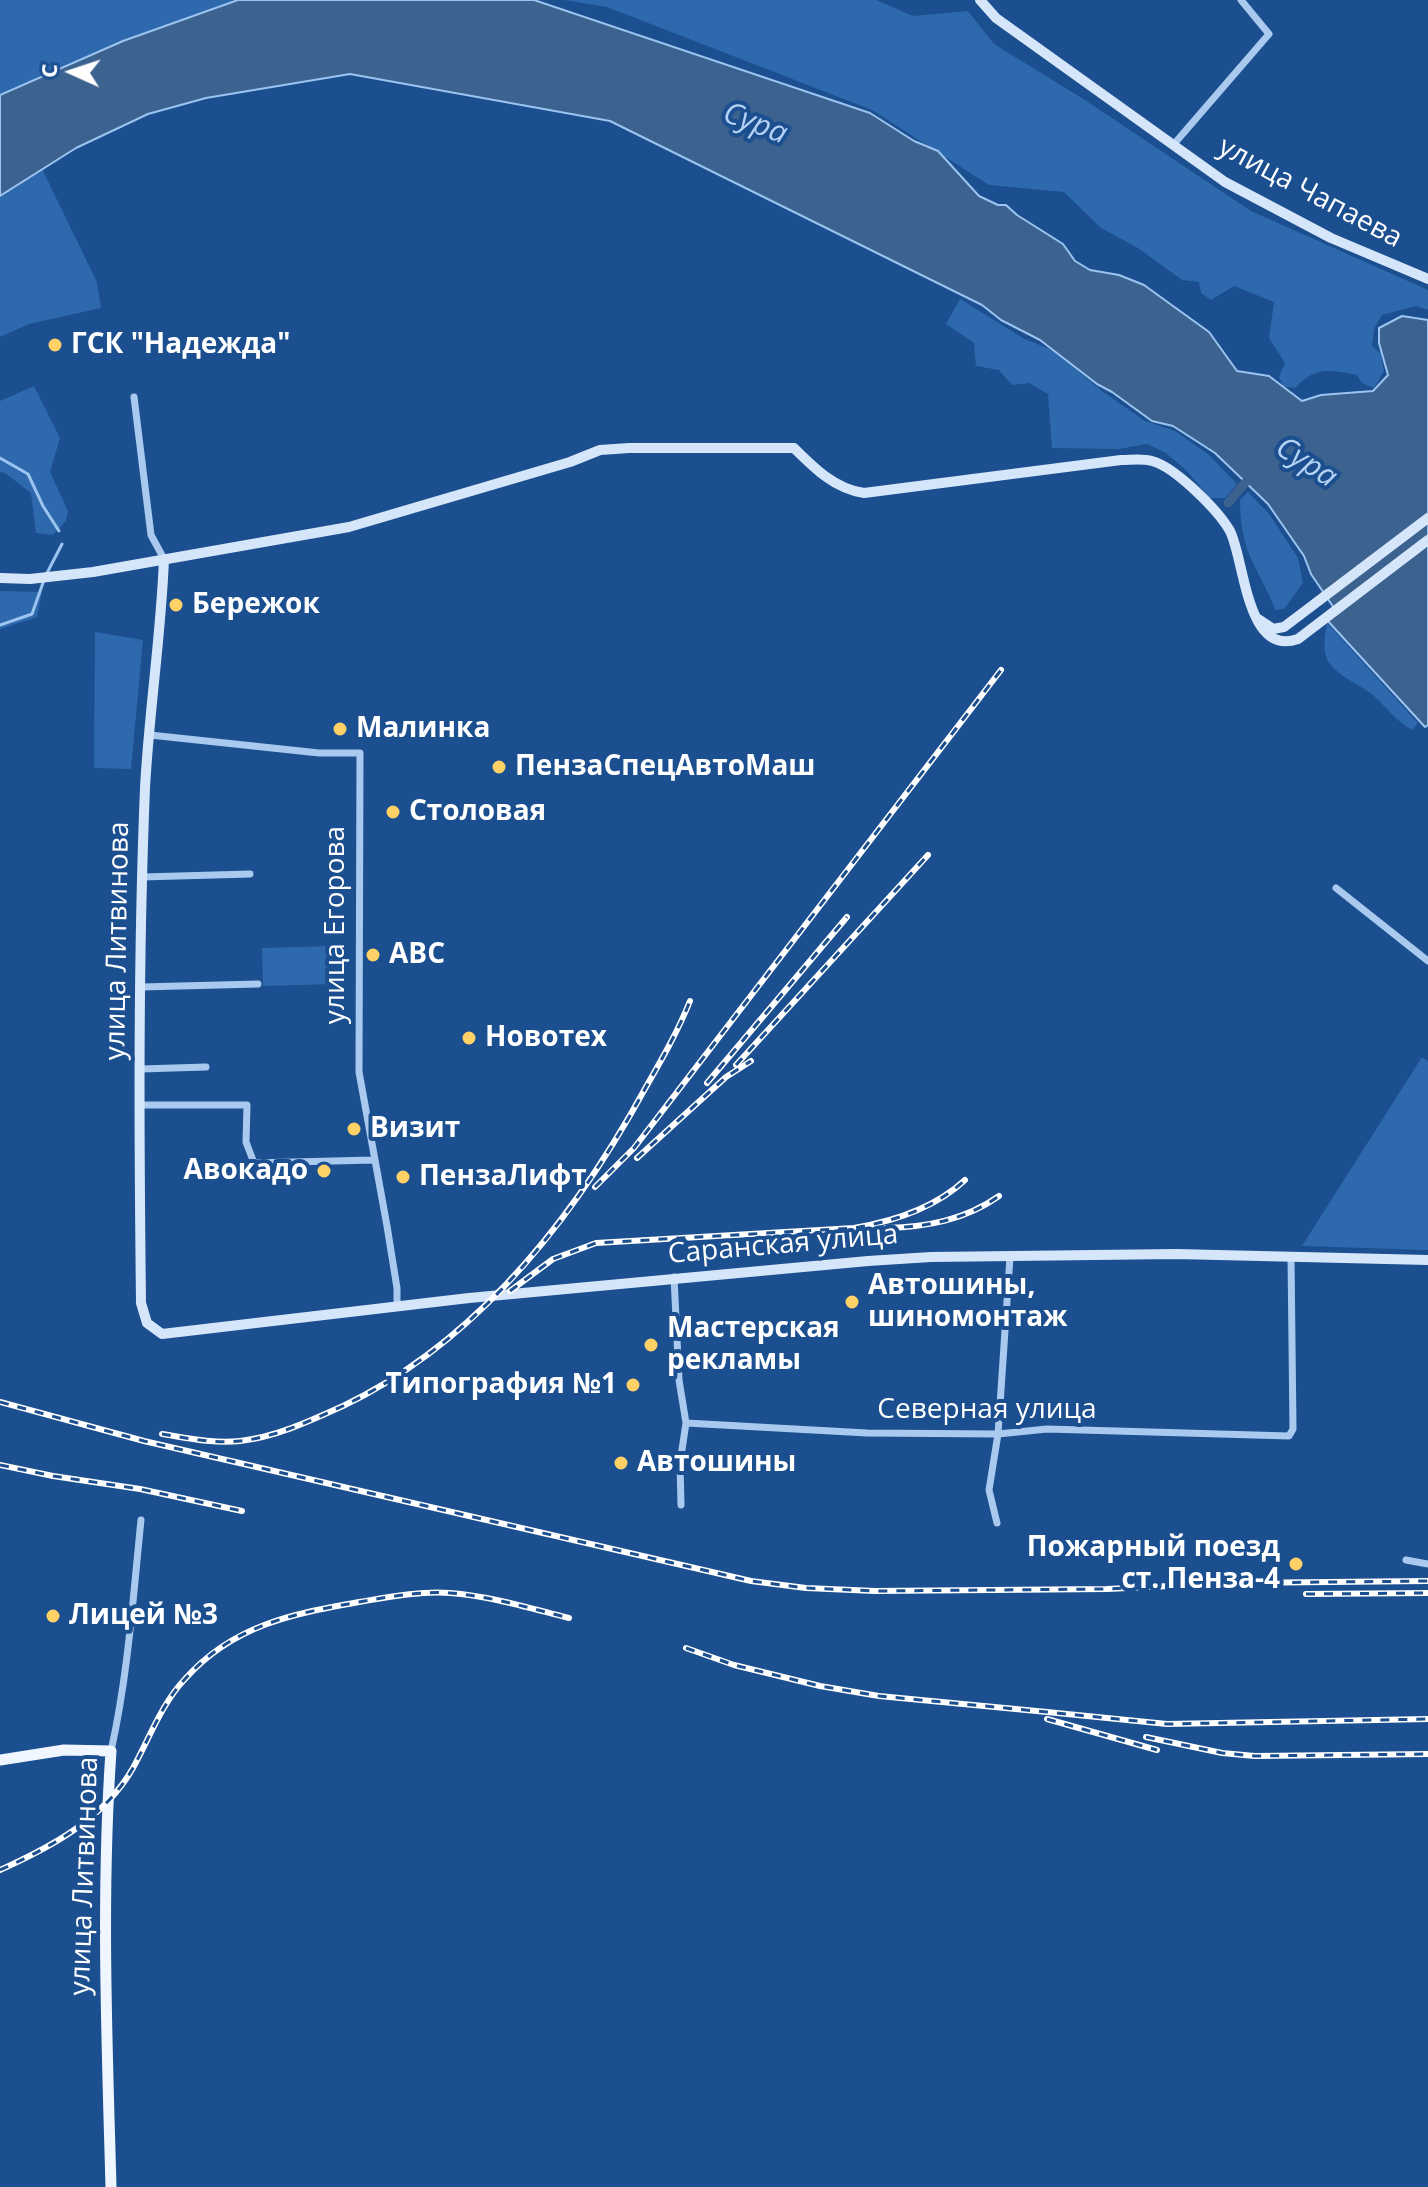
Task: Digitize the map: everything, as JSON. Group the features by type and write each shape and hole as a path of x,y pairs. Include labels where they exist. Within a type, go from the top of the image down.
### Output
{"main road":[{"name":"улица Чапаева","path":"980,0 996,18 1225,182 1331,238 1428,279"},
{"path":"0,578 59,577 349,527 570,462 600,450 794,448 837,485 864,493 1137,460 1153,461 1175,474 1198,494 1225,525 1237,550 1256,617 1263,632 1277,641 1298,639 1428,540"},
{"path":"1256,617 1267,626 1278,629 1428,518"},
{"name":"улица Литвинова","path":"147,1323 141,1303 142,877 145,783 164,559"},
{"name":"Саранская улица","path":"147,1323 162,1334 397,1305 868,1261 1176,1254 1428,1260"},
{"path":"0,1760 64,1750 111,1751"},
{"name":"улица Литвинова","path":"111,1751 104,1944 111,2187"}],"street":[{"name":"улица Чапаева","path":"1174,144 1269,34 1241,0"},
{"path":"134,397 151,535 164,559"},
{"name":"улица Егорова","path":"150,735 319,753 360,753 359,1072 387,1226 397,1305"},
{"path":"142,877 250,874"},
{"path":"1336,888 1428,961"},
{"path":"141,987 258,984"},
{"path":"141,1069 206,1067"},
{"path":"140,1105 247,1105 246,1142 254,1163 373,1160"},
{"path":"997,1523 989,1490 998,1434 1010,1257"},
{"name":"Северная улица","path":"686,1423 867,1433 998,1434 1047,1429 1289,1436 1293,1429 1291,1257"},
{"path":"674,1277 679,1380 686,1423 680,1463 681,1505"},
{"name":"улица Литвинова","path":"111,1751 130,1644 141,1520"},
{"path":"1406,1560 1428,1564"}],"shaded area":[{"path":"0,0 238,0 123,41 0,95"},
{"path":"564,0 876,0 913,16 968,11 994,44 1085,100 1251,211 1428,290 1428,310 1416,306 1382,315 1374,329 1372,346 1381,354 1384,371 1374,388 1362,383 1357,375 1331,371 1316,373 1295,388 1283,386 1279,377 1285,363 1269,338 1274,302 1234,286 1211,300 1201,293 1199,282 1182,280 1138,248 1101,228 1064,192 989,185 872,110 607,7"},
{"path":"42,169 97,282 101,308 29,324 0,337 0,196"},
{"path":"960,299 1023,338 1054,351 1102,391 1145,421 1175,431 1209,455 1237,484 1225,498 1210,498 1186,470 1166,453 1147,444 1119,449 1052,448 1048,394 1029,383 1012,385 999,370 976,366 974,343 946,324"},
{"path":"34,386 60,438 50,472 68,511 66,521 53,535 36,533 31,493 0,472 0,401"},
{"path":"1248,492 1269,514 1298,558 1303,583 1284,609 1275,610 1247,548 1241,524 1240,500"},
{"path":"0,591 42,592 37,617 0,629"},
{"path":"1327,623 1418,723 1412,730 1374,696 1332,667 1325,652"},
{"path":"95,632 143,640 131,769 94,768"},
{"path":"333,946 334,984 263,986 262,948"},
{"path":"1422,1057 1428,1061 1428,1250 1302,1246"}],"water":[{"name":"Сура","path":"238,0 534,0 870,113 914,141 938,151 979,196 998,205 1006,205 1063,244 1075,261 1090,270 1119,275 1144,285 1209,332 1237,371 1269,376 1302,401 1321,395 1373,391 1388,375 1379,343 1379,328 1402,316 1428,320 1428,725 1425,727 1326,619 1336,611 1311,574 1304,556 1268,504 1215,453 1173,426 1152,421 1040,340 1001,320 982,305 610,121 350,74 206,98 148,114 76,148 0,196 0,95 123,41"}],"waterway":[{"path":"0,458 28,474 59,531"},
{"path":"1228,503 1245,483"},
{"path":"47,573 62,544"},
{"path":"0,625 32,614 44,580"}],"railway":[{"path":"595,1187 634,1148 1001,670"},
{"path":"736,1065 928,855"},
{"path":"707,1083 847,917"},
{"path":"162,1434 230,1442 280,1432 343,1406 392,1379 438,1347 480,1311 519,1271 588,1183 670,1045 690,1001"},
{"path":"637,1158 726,1077 751,1061"},
{"path":"510,1291 553,1259 596,1243 854,1228 928,1206 965,1180"},
{"path":"886,1228 945,1221 973,1211 999,1196"},
{"path":"0,1402 144,1441 751,1581 806,1588 875,1591 1107,1589 1232,1583 1428,1581"},
{"path":"0,1465 140,1489 242,1511"},
{"path":"0,1870 38,1852 92,1817 121,1786 163,1710 185,1679 223,1646 243,1634 287,1617 382,1598 427,1593 480,1597 569,1618"},
{"path":"1306,1594 1428,1593"},
{"path":"686,1648 734,1665 820,1686 879,1696 1167,1724 1428,1719"},
{"path":"1047,1719 1157,1750"},
{"path":"1146,1737 1222,1753 1255,1756 1428,1754"}],"place":[{"name":"ГСК \"Надежда\"","path":"55,345"},
{"name":"Бережок","path":"176,605"},
{"name":"Малинка","path":"340,729"},
{"name":"ПензаСпецАвтоМаш","path":"499,767"},
{"name":"Столовая","path":"393,812"},
{"name":"ABC","path":"373,955"},
{"name":"Новотех","path":"469,1038"},
{"name":"Визит","path":"354,1129"},
{"name":"Авокадо","path":"324,1171"},
{"name":"ПензаЛифт","path":"403,1177"},
{"name":"Автошины, шиномонтаж","path":"852,1302"},
{"name":"Мастерская рекламы","path":"651,1345"},
{"name":"Типография №1","path":"633,1385"},
{"name":"Автошины","path":"621,1463"},
{"name":"Пожарный поезд ст. Пенза-4","path":"1296,1564"},
{"name":"Лицей №3","path":"53,1616"}]}
